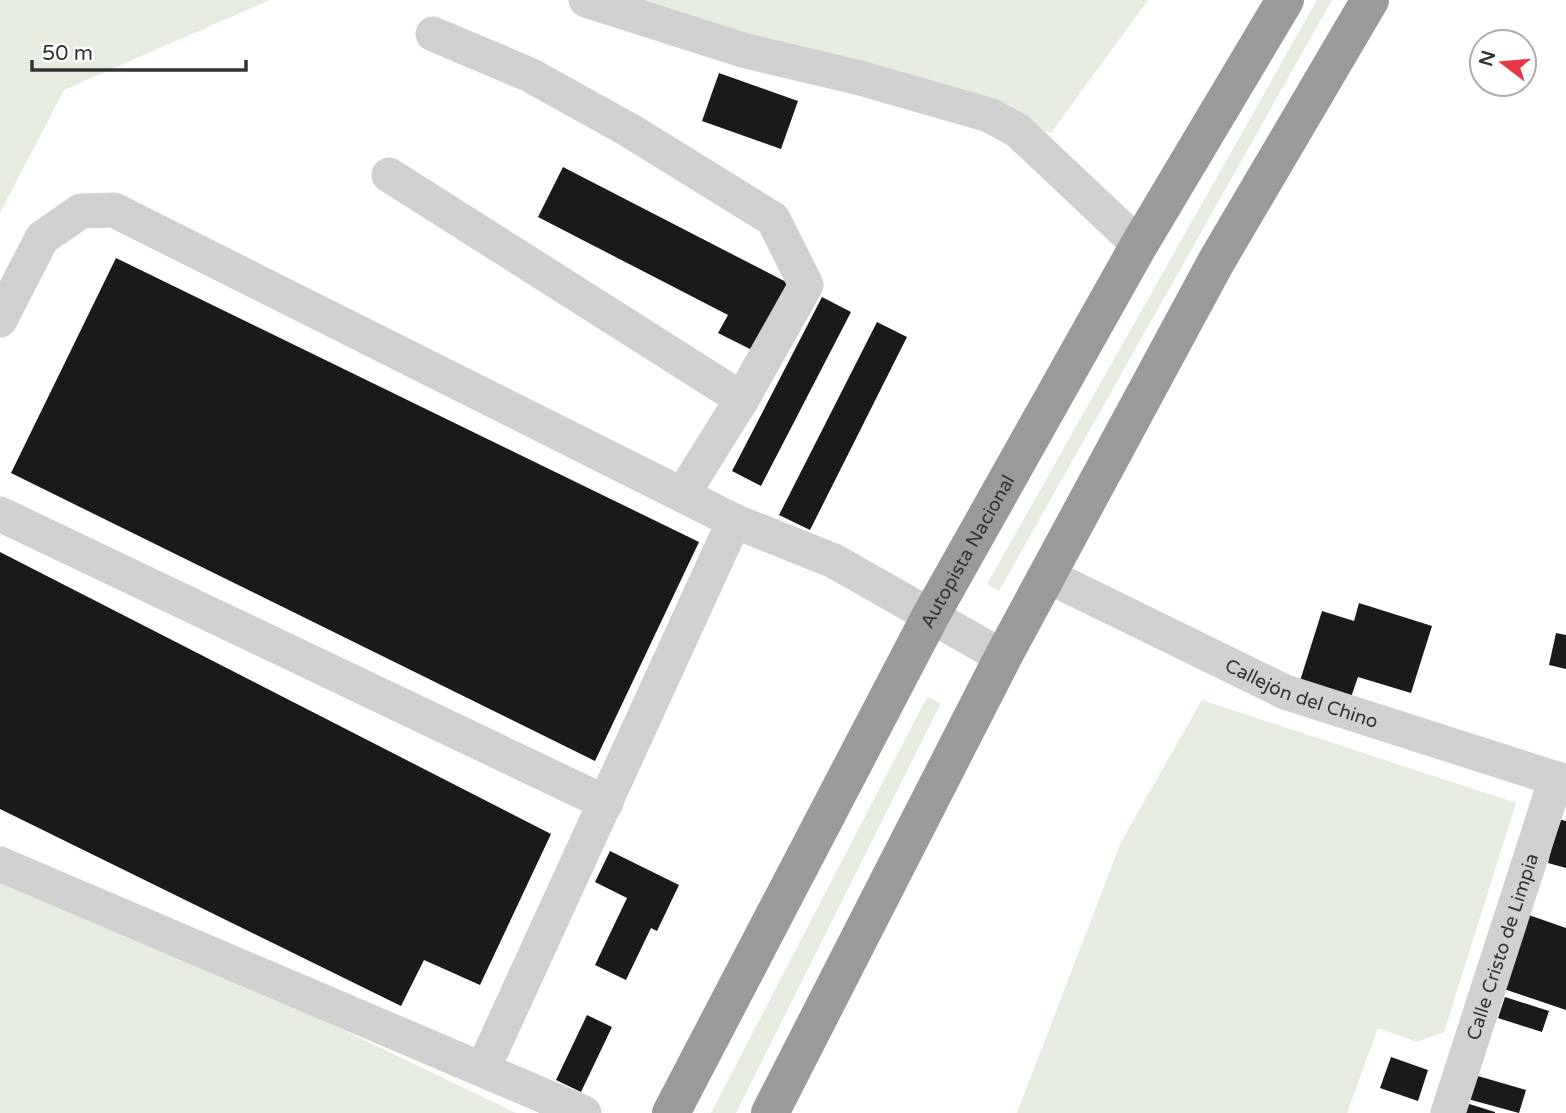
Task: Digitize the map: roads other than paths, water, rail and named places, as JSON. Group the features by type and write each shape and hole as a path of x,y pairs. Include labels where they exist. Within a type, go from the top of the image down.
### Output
{"highway":[{"name":"Autopista Nacional","path":"671,1113 930,615 1139,245 1286,0"},
{"path":"771,1113 1003,657 1216,262 1370,0"}],"street":[{"path":"586,0 746,51 860,78 989,115 1017,130 1139,245"},
{"path":"433,34 530,75 629,130 773,219 806,285 742,399 683,494"},
{"path":"389,175 742,399"},
{"path":"0,320 42,238 81,211 114,210 734,521 834,561 1003,657"},
{"path":"0,514 606,803"},
{"path":"483,1069 734,521"},
{"name":"Callejón del Chino","path":"1048,576 1285,692 1561,780"},
{"name":"Calle Cristo de Limpia","path":"1448,1113 1561,780"},
{"path":"0,864 584,1113"}]}
